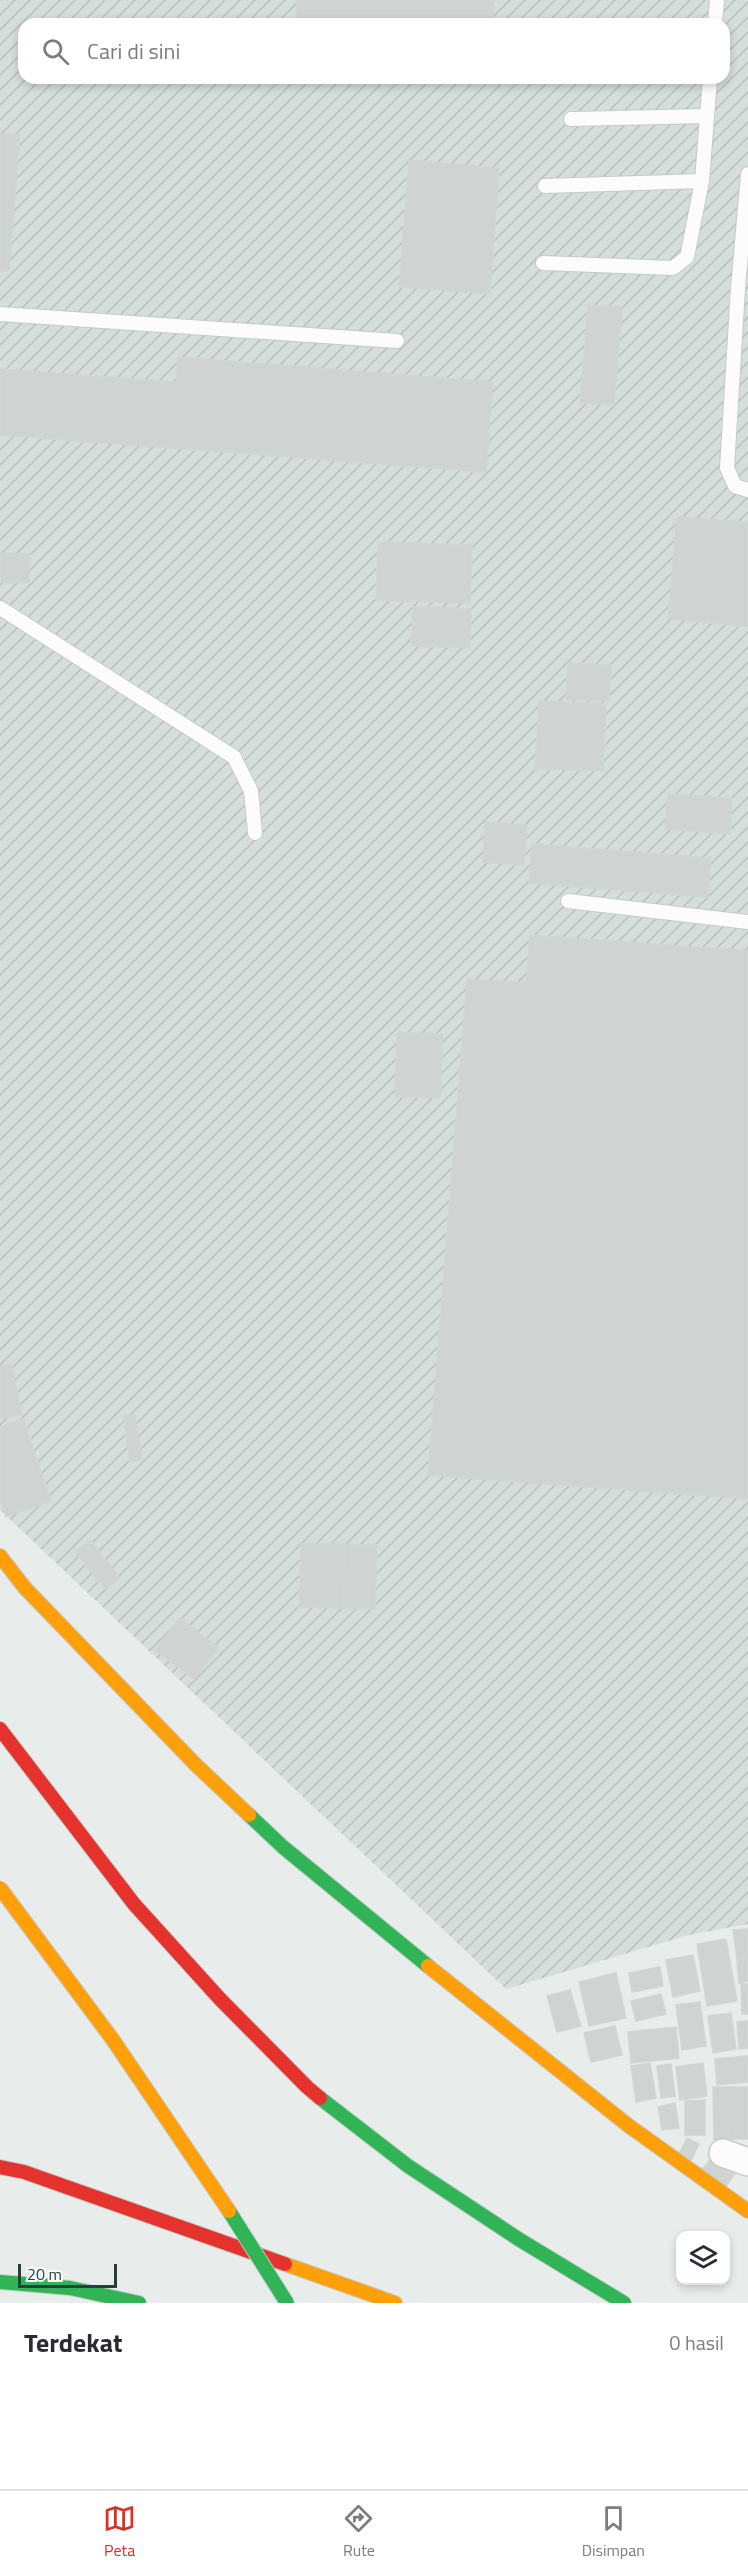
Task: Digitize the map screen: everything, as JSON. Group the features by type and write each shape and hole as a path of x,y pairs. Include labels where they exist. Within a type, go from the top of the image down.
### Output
{"highway":[{"path":"0,1556 24,1588 196,1765 283,1847 371,1921 611,2112 748,2211"},
{"path":"0,1730 134,1904 220,1999 307,2087 408,2166 520,2240 624,2303"},
{"path":"0,1888 119,2049 240,2226 287,2303"},
{"path":"0,2167 34,2175 395,2303"},
{"path":"0,2282 42,2283 116,2296 139,2303"}],"street":[{"path":"723,2153 748,2162"}],"lane":[{"path":"716,18 717,0"},
{"path":"543,264 673,268 687,257 702,181 709,84"},
{"path":"571,119 706,116"},
{"path":"748,174 738,288 727,468 735,486 748,490"},
{"path":"545,186 702,181"},
{"path":"0,314 397,341"},
{"path":"0,608 234,757 251,791 255,833"},
{"path":"568,901 748,922"}],"shaded area":[{"path":"0,0 748,0 748,1924 689,1935 506,1989 0,1510"}],"building":[{"path":"297,0 494,0 493,18 296,18"},
{"path":"0,134 20,135 9,271 0,270"},
{"path":"409,160 499,168 490,294 399,287"},
{"path":"588,305 622,307 614,405 580,403"},
{"path":"178,357 493,382 486,472 0,435 0,369 176,382"},
{"path":"677,517 748,522 748,626 668,619"},
{"path":"378,542 472,545 470,603 376,600"},
{"path":"1,553 30,554 29,583 0,582"},
{"path":"413,607 471,609 470,648 411,646"},
{"path":"568,663 611,665 609,701 566,699"},
{"path":"539,701 606,704 603,771 535,769"},
{"path":"668,794 732,798 730,834 665,829"},
{"path":"485,822 527,825 524,865 483,862"},
{"path":"532,844 711,858 708,897 529,883"},
{"path":"530,935 748,951 748,1499 428,1475 467,979 526,983"},
{"path":"397,1032 443,1034 440,1098 395,1097"},
{"path":"11,1364 22,1414 0,1419 0,1366"},
{"path":"135,1414 142,1460 130,1462 123,1416"},
{"path":"23,1419 51,1501 6,1517 0,1499 0,1427"},
{"path":"90,1540 120,1578 105,1589 75,1552"},
{"path":"301,1543 345,1544 343,1608 299,1607"},
{"path":"345,1544 377,1545 375,1609 343,1608"},
{"path":"180,1618 219,1648 194,1679 155,1650"},
{"path":"748,1929 748,1957 737,1959 733,1930"},
{"path":"726,1939 737,2001 707,2006 697,1944"},
{"path":"693,1955 700,1991 673,1997 666,1960"},
{"path":"748,1957 748,1981 739,1983 737,1959"},
{"path":"660,1967 663,1986 632,1992 629,1973"},
{"path":"616,1973 626,2018 589,2026 579,1982"},
{"path":"741,1984 748,1984 748,2014 742,2014"},
{"path":"570,1990 581,2026 557,2032 547,1996"},
{"path":"661,1994 666,2014 636,2021 631,2001"},
{"path":"700,2002 706,2046 682,2050 676,2005"},
{"path":"731,2013 736,2049 713,2053 708,2016"},
{"path":"748,2021 748,2048 739,2049 737,2022"},
{"path":"615,2026 622,2055 591,2062 584,2033"},
{"path":"676,2027 679,2058 631,2063 628,2032"},
{"path":"748,2056 748,2082 717,2085 715,2059"},
{"path":"650,2063 656,2098 636,2102 631,2066"},
{"path":"703,2063 707,2096 680,2100 676,2067"},
{"path":"671,2064 675,2096 661,2098 657,2066"},
{"path":"713,2087 734,2087 735,2139 714,2140"},
{"path":"734,2087 748,2087 748,2139 735,2139"},
{"path":"705,2100 705,2135 685,2135 685,2101"},
{"path":"675,2103 679,2128 662,2130 658,2107"},
{"path":"687,2138 699,2144 691,2160 679,2154"},
{"path":"713,2156 735,2174 724,2189 701,2171"}],"traffic: fast":[{"path":"249,1815 283,1847 428,1966"},
{"path":"320,2098 408,2166 520,2240 624,2303"},
{"path":"229,2211 287,2303"},
{"path":"0,2282 70,2288 139,2303"}],"traffic: slow":[{"path":"0,1556 25,1588 196,1765 249,1815"},
{"path":"0,1888 113,2040 229,2211"},
{"path":"428,1966 629,2126 748,2211"},
{"path":"285,2264 395,2303"}],"traffic: jam":[{"path":"0,1729 134,1904 220,1999 320,2098"},
{"path":"0,2167 24,2172 285,2264"}]}
